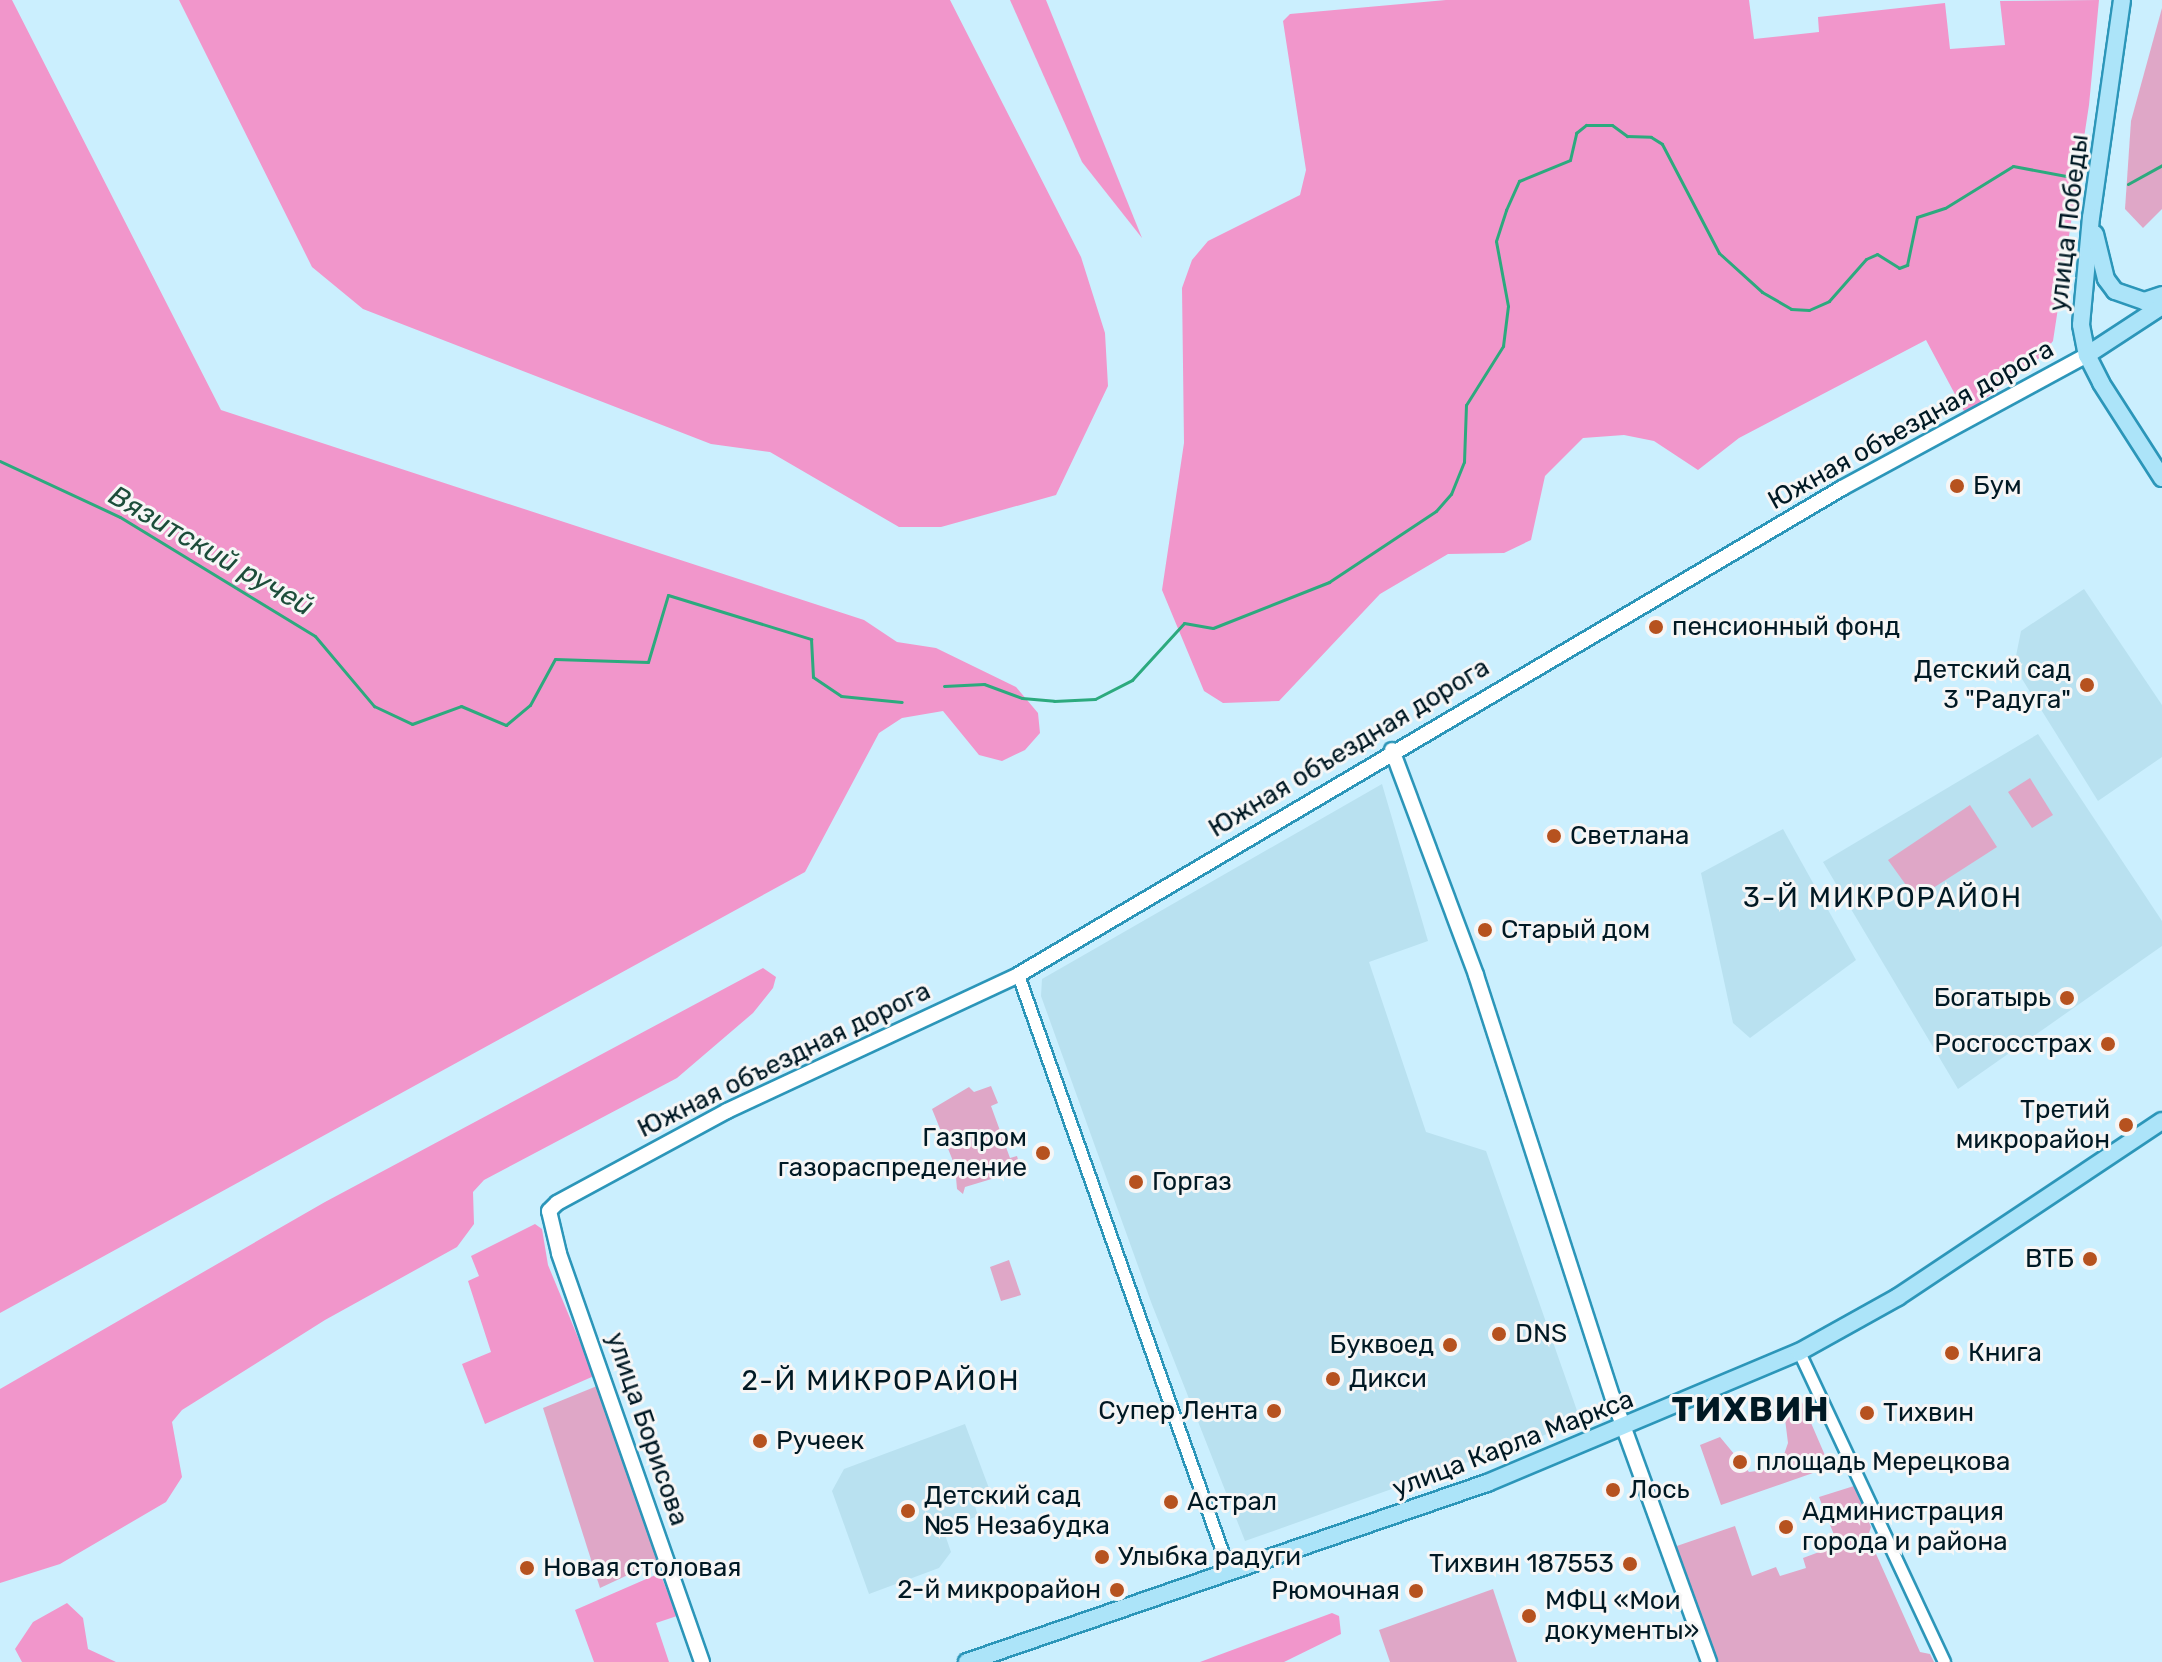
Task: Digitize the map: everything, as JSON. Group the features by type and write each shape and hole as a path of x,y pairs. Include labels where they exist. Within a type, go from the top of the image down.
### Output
{"main road":[{"name":"улица Победы","path":"2122,0 2091,217 2081,325 2087,355 2162,478"},
{"path":"2091,217 2106,279 2115,291 2144,301 2162,295"},
{"name":"Южная объездная дорога","path":"2087,355 2162,306"},
{"name":"улица Карла Маркса","path":"967,1662 1487,1483 1799,1352 1898,1297 2162,1121"}],"street":[{"name":"Южная объездная дорога","path":"549,1211 565,1196 727,1111 1018,975 1392,750 1842,488 2087,355"},
{"path":"1392,750 1492,1020 1623,1428 1709,1662"},
{"path":"1018,975 1229,1571"},
{"name":"улица Борисова","path":"549,1211 559,1253 702,1662"},
{"path":"1799,1352 1944,1662"}],"shaded area":[{"path":"0,0 12,0 221,410 864,620 897,642 936,648 1016,687 1038,713 1040,733 1025,750 1002,761 979,755 943,711 902,718 879,733 805,872 0,1313"},
{"path":"179,0 950,0 1081,257 1105,333 1108,386 1056,495 941,527 899,527 770,452 711,444 363,309 312,267"},
{"path":"1010,0 1046,0 1142,238 1082,162"},
{"path":"1446,0 1749,0 1754,39 1819,32 1818,17 1945,3 1950,49 2005,45 2000,1 2099,0 2089,105 2053,341 2035,363 1965,413 1926,340 1739,438 1698,470 1654,441 1624,435 1583,438 1545,476 1531,540 1504,553 1448,554 1380,594 1279,701 1223,703 1204,691 1162,590 1184,443 1182,288 1192,260 1208,241 1300,195 1306,170 1283,21 1290,14"},
{"path":"2162,8 2162,209 2143,228 2125,209 2131,121"},
{"name":"Детский сад 3 \"Радуга\"","path":"2084,589 2162,705 2162,757 2098,801 2014,666 2021,631"},
{"path":"2038,734 2162,921 2162,946 1958,1089 1823,862"},
{"path":"2030,778 2053,815 2032,828 2008,792"},
{"path":"1382,784 1428,941 1369,962 1426,1132 1486,1151 1581,1422 1245,1541 1151,1302 1041,996 1042,979"},
{"path":"1970,805 1997,847 1916,899 1888,860"},
{"path":"1783,829 1856,960 1750,1038 1733,1023 1701,873"},
{"path":"763,968 776,977 773,988 753,1013 677,1078 484,1180 473,1192 474,1224 457,1247 325,1320 182,1410 172,1422 182,1477 166,1502 60,1564 0,1583 0,1389 325,1202"},
{"path":"991,1086 998,1103 991,1106 1010,1158 1017,1156 1021,1170 965,1187 963,1194 957,1189 955,1166 932,1109 969,1087 974,1092"},
{"path":"535,1224 542,1229 548,1265 594,1376 485,1424 462,1364 491,1352 468,1281 479,1276 471,1256"},
{"path":"1009,1260 1021,1295 1001,1301 990,1267"},
{"path":"597,1386 660,1560 600,1588 543,1408"},
{"path":"1802,1402 1830,1467 1721,1505 1700,1445 1720,1437 1749,1472 1772,1469 1781,1463 1788,1443 1784,1411"},
{"name":"Детский сад №5 Незабудка","path":"965,1424 993,1499 975,1506 978,1516 943,1529 951,1552 939,1568 869,1594 832,1491 844,1469"},
{"path":"1854,1486 1871,1527 1868,1536 1920,1652 1930,1654 1934,1662 1715,1662 1671,1548 1735,1526 1752,1576 1776,1567 1780,1576 1806,1568 1803,1558 1838,1545 1819,1497"},
{"path":"660,1573 677,1616 656,1623 669,1662 594,1662 575,1610"},
{"path":"1493,1589 1517,1662 1390,1662 1379,1630"},
{"path":"67,1603 83,1618 88,1649 116,1662 22,1662 15,1649 33,1622"},
{"path":"1332,1613 1339,1616 1341,1634 1284,1662 1200,1662"}],"waterway":[{"name":"Вязитский ручей","path":"944,686 984,684 1022,698 1054,701 1095,699 1132,680 1184,623 1213,628 1329,582 1436,511 1451,494 1464,462 1466,405 1503,346 1508,306 1496,241 1506,210 1519,181 1570,160 1576,133 1586,125 1612,125 1627,136 1651,137 1662,144 1719,253 1762,292 1791,309 1809,310 1829,301 1866,259 1877,254 1899,268 1907,265 1917,217 1945,208 2013,166 2066,176"},
{"name":"Вязитский ручей","path":"2128,184 2162,165"},
{"name":"Вязитский ручей","path":"0,461 120,517 315,636 374,706 412,724 461,706 506,725 530,705 555,659 648,662 668,595 811,639 813,677 841,696 902,702"}],"place":[{"name":"Бум","path":"1957,486"},
{"name":"пенсионный фонд","path":"1656,627"},
{"name":"Детский сад 3 \"Радуга\"","path":"2087,685"},
{"name":"Светлана","path":"1554,836"},
{"name":"Старый дом","path":"1485,930"},
{"name":"Богатырь","path":"2067,998"},
{"name":"Росгосстрах","path":"2108,1044"},
{"name":"Третий микрорайон","path":"2126,1125"},
{"name":"Газпром газораспределение","path":"1043,1153"},
{"name":"Горгаз","path":"1136,1182"},
{"name":"ВТБ","path":"2090,1259"},
{"name":"DNS","path":"1499,1334"},
{"name":"Буквоед","path":"1450,1345"},
{"name":"Книга","path":"1952,1353"},
{"name":"Дикси","path":"1333,1379"},
{"name":"Супер Лента","path":"1274,1411"},
{"name":"Тихвин","path":"1867,1413"},
{"name":"Ручеек","path":"760,1441"},
{"name":"площадь Мерецкова","path":"1740,1462"},
{"name":"Лось","path":"1613,1490"},
{"name":"Астрал","path":"1171,1502"},
{"name":"Детский сад №5 Незабудка","path":"908,1511"},
{"name":"Администрация города и района","path":"1786,1527"},
{"name":"Улыбка радуги","path":"1102,1557"},
{"name":"Тихвин 187553","path":"1630,1564"},
{"name":"Новая столовая","path":"527,1568"},
{"name":"2-й микрорайон","path":"1117,1590"},
{"name":"Рюмочная","path":"1416,1591"},
{"name":"МФЦ «Мои документы»","path":"1529,1616"}],"district":[{"name":"3-Й МИКРОРАЙОН","path":"1883,898"},
{"name":"2-Й МИКРОРАЙОН","path":"881,1381"},
{"name":"ТИХВИН","path":"1751,1410"}]}
